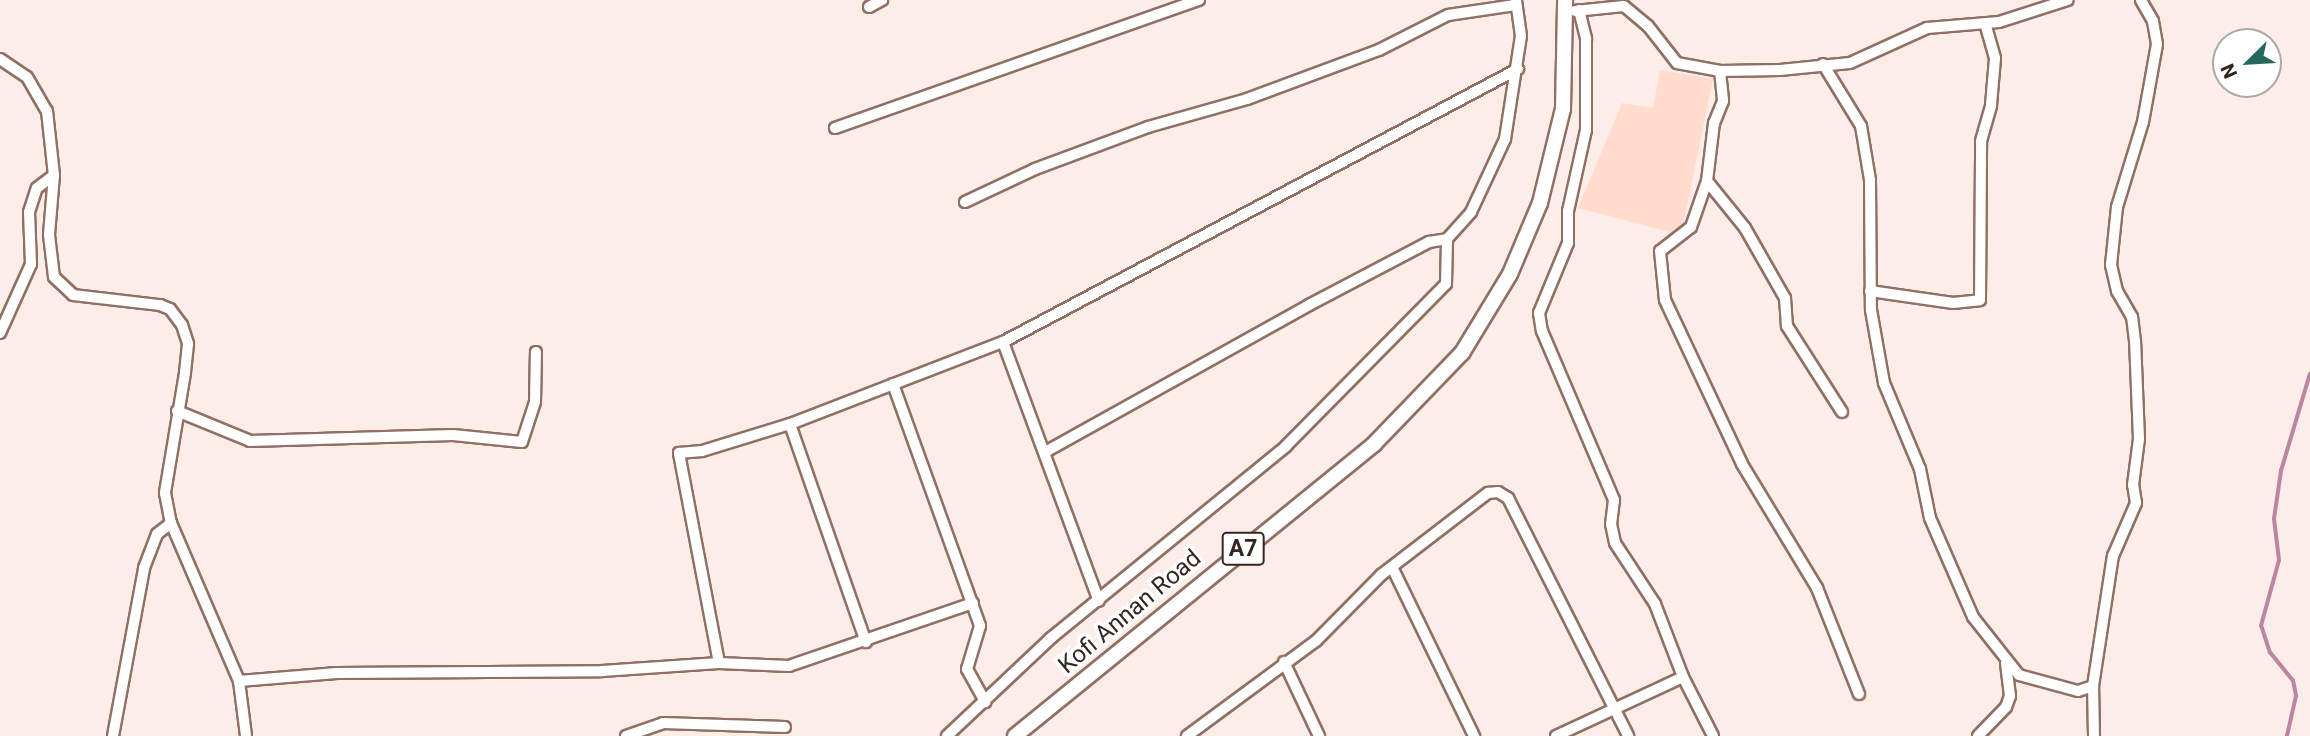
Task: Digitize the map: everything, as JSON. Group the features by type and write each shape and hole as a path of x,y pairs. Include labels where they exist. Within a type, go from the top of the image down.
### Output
{"main road":[{"name":"Kofi Annan Road","path":"1015,736 1374,444 1462,353 1510,274 1540,203 1563,109 1570,7"}],"street":[{"path":"869,6 883,0"},
{"path":"835,128 1199,0"},
{"path":"1713,736 1683,677 1655,604 1615,543 1611,524 1614,500 1557,369 1539,313 1568,243 1568,211 1584,150 1586,39 1570,7 1624,6 1648,26 1677,63 1720,71 1850,63 1927,28 1985,23 2068,0"},
{"path":"2094,736 2093,686 2113,556 2136,503 2133,485 2139,439 2133,325 2117,291 2111,265 2117,208 2143,122 2157,44 2153,21 2141,0"},
{"path":"965,202 1035,169 1148,127 1247,99 1379,50 1448,15 1516,3 1521,36 1518,69 1505,139 1489,180 1471,212 1447,239 1429,242 1309,305 1047,451"},
{"path":"1870,291 1953,303 1980,300 1981,141 1991,105 1994,58 1985,23"},
{"path":"0,59 27,77 47,111 54,175 49,235 54,277 74,295 142,301 170,309 188,344 164,493 172,523 239,681 246,736"},
{"path":"1823,64 1861,126 1870,180 1870,291 1884,383 1920,469 1930,518 1973,617 2006,663 2032,682 2078,691 2093,686"},
{"path":"719,663 679,453 702,451 790,424 1003,342 1518,69"},
{"path":"1720,71 1723,101 1714,123 1707,181 1691,228 1660,251 1665,300 1742,464 1817,588 1859,694"},
{"path":"0,333 31,264 29,212 37,188 54,175"},
{"path":"1707,181 1745,228 1785,298 1787,326 1842,412"},
{"path":"947,736 1051,638 1286,446 1386,348 1446,284 1447,239"},
{"path":"1003,342 1047,451 1065,515 1099,601"},
{"path":"177,411 250,440 453,435 522,442 535,402 536,352"},
{"path":"893,384 980,626 967,669 985,702"},
{"path":"790,424 866,642"},
{"path":"1187,736 1284,662 1316,642 1392,567 1488,493 1508,498 1628,736"},
{"path":"113,736 144,568 157,534 172,523"},
{"path":"1392,567 1474,736"},
{"path":"239,681 337,673 602,671 719,663 789,666 866,642 973,603"},
{"path":"1284,662 1318,736"},
{"path":"1978,736 2006,707 2010,696 2006,663"},
{"path":"1556,736 1683,677"},
{"path":"626,736 663,723 785,727"}],"shaded area":[{"path":"1660,70 1713,79 1681,235 1578,208 1622,103 1653,108"}],"waterway":[{"path":"2287,736 2296,696 2293,681 2270,653 2261,626 2279,560 2274,519 2281,471 2310,374"}]}
